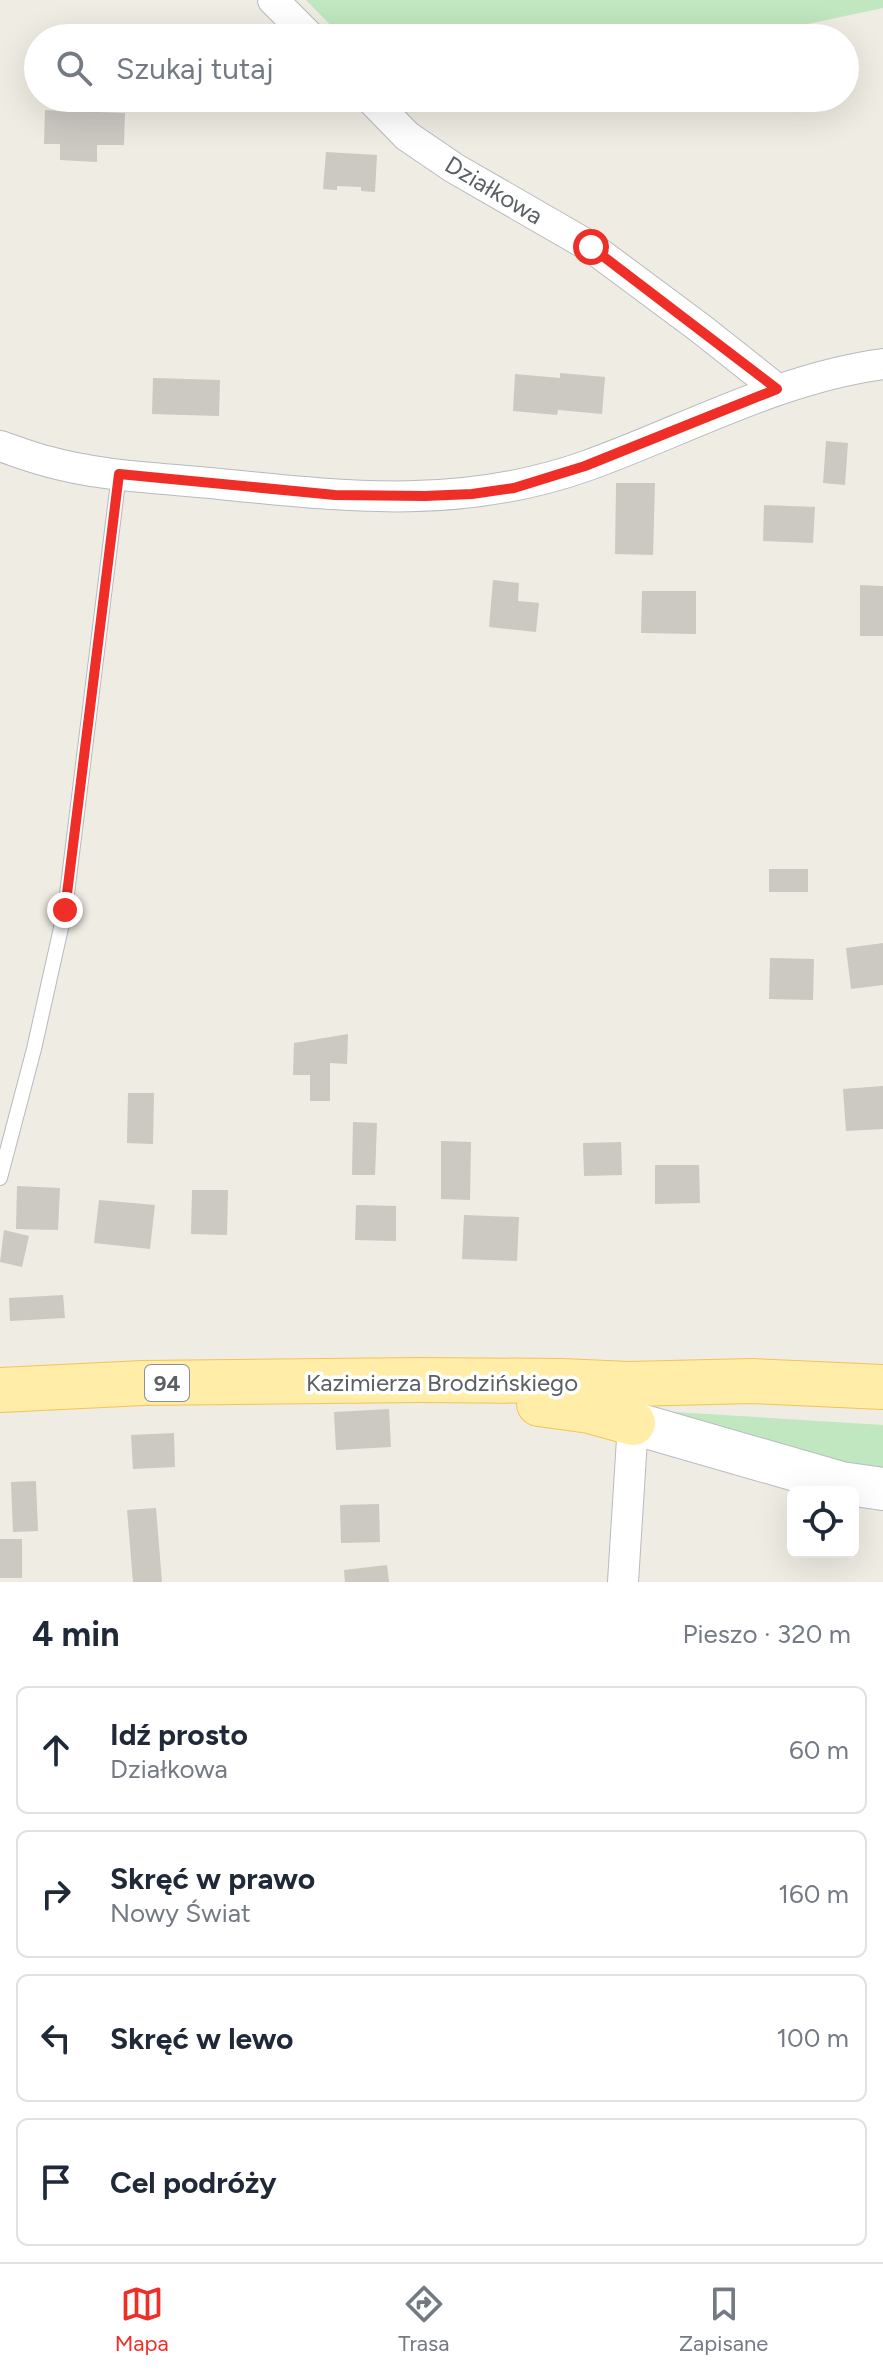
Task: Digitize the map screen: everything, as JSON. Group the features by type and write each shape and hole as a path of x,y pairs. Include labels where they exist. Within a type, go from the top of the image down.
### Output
{"main road":[{"name":"Kazimierza Brodzińskiego","path":"0,1390 143,1383 334,1381 590,1411 631,1404"},
{"path":"631,1404 752,1381 883,1387"},
{"path":"631,1404 883,1407"},
{"path":"631,1404 841,1483 883,1489"}],"street":[{"path":"273,0 297,24"},
{"name":"Działkowa","path":"384,112 407,136 454,168 591,247 777,389"},
{"path":"0,446 48,462 119,474 335,495 472,494 514,488 585,466 777,389 852,368 883,364"},
{"path":"623,1582 631,1404"}],"lane":[{"path":"0,1178 65,910 119,474"}],"green space":[{"path":"306,0 883,0 883,8 808,24 329,24"},
{"path":"610,1408 883,1425 883,1471"}],"building":[{"path":"45,112 125,113 124,145 97,145 97,162 60,160 60,144 44,144"},
{"path":"326,152 377,155 375,192 361,191 361,187 323,189"},
{"path":"560,373 605,377 602,414 558,410 557,415 513,411 515,374 560,378"},
{"path":"153,378 220,380 219,416 152,414"},
{"path":"826,441 848,443 845,485 823,483"},
{"path":"616,483 655,483 653,555 615,554"},
{"path":"764,505 815,507 813,543 763,541"},
{"path":"493,580 519,583 518,601 539,603 536,632 489,627"},
{"path":"860,585 883,586 883,636 860,636"},
{"path":"642,591 696,591 696,634 641,633"},
{"path":"769,869 808,869 808,892 769,892"},
{"path":"883,943 883,985 851,989 846,948"},
{"path":"770,958 814,959 813,1000 769,999"},
{"path":"348,1034 347,1064 330,1063 330,1101 310,1101 310,1075 293,1075 294,1043"},
{"path":"883,1086 883,1129 846,1131 843,1089"},
{"path":"128,1093 154,1093 153,1144 127,1143"},
{"path":"353,1122 377,1123 375,1175 352,1175"},
{"path":"441,1141 471,1142 470,1200 441,1199"},
{"path":"621,1142 622,1175 584,1176 583,1143"},
{"path":"655,1165 699,1165 700,1203 655,1204"},
{"path":"17,1186 60,1188 58,1230 16,1229"},
{"path":"192,1190 228,1190 227,1235 191,1234"},
{"path":"99,1200 155,1205 150,1249 94,1243"},
{"path":"356,1205 396,1206 396,1241 355,1240"},
{"path":"464,1215 519,1217 517,1261 462,1259"},
{"path":"4,1230 29,1236 22,1267 0,1262"},
{"path":"63,1295 65,1318 10,1321 9,1298"},
{"path":"389,1409 391,1447 336,1450 334,1412"},
{"path":"174,1433 175,1467 133,1469 131,1435"},
{"path":"36,1481 38,1531 13,1532 11,1482"},
{"path":"379,1504 380,1542 341,1543 340,1505"},
{"path":"156,1508 162,1582 133,1582 127,1510"},
{"path":"0,1539 22,1539 22,1578 0,1578"},
{"path":"387,1565 389,1582 345,1582 344,1570"}],"route":[{"path":"65,910 119,474 335,495 472,494 514,488 585,466 777,389 591,247"}]}
